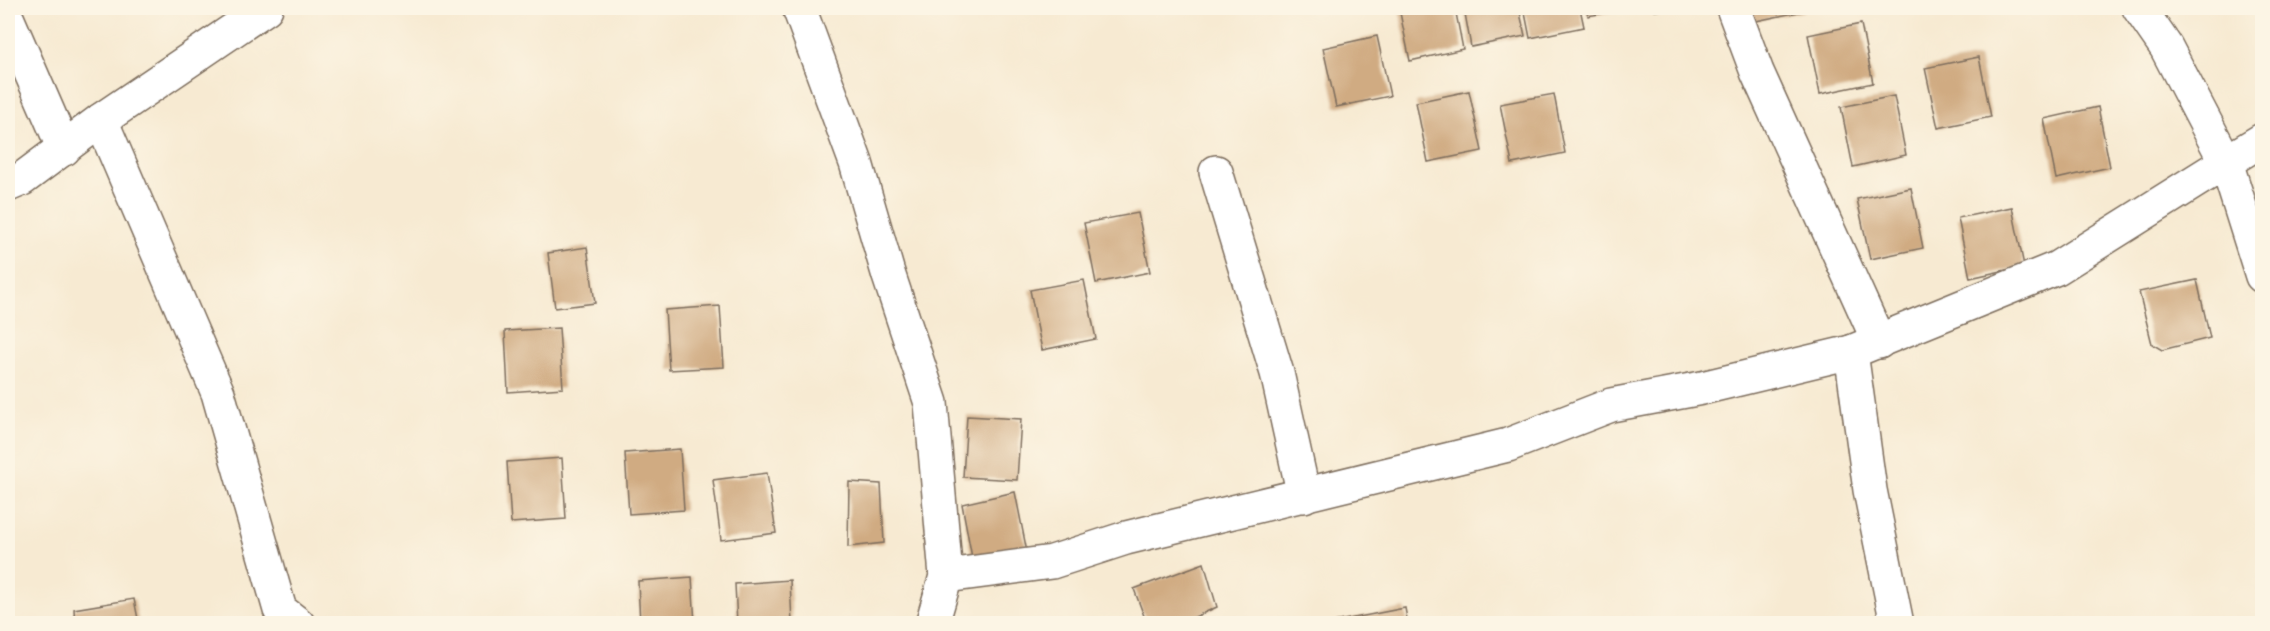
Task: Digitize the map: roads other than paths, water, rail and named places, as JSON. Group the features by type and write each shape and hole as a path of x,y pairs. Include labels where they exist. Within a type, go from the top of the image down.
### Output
{"street":[{"path":"8,185 22,179 101,120 266,8"},
{"path":"798,8 856,162 888,273 931,403 946,576 932,624"},
{"path":"1733,8 1865,347 1870,490 1897,624"},
{"path":"2139,8 2166,47 2226,162 2262,276"},
{"path":"8,20 64,149"},
{"path":"101,120 218,393 280,610 298,624"},
{"path":"946,576 1052,562 1126,538 1508,445 1611,405 1702,388 1865,347 2057,267 2262,140"},
{"path":"1216,172 1277,373 1304,496"}]}
